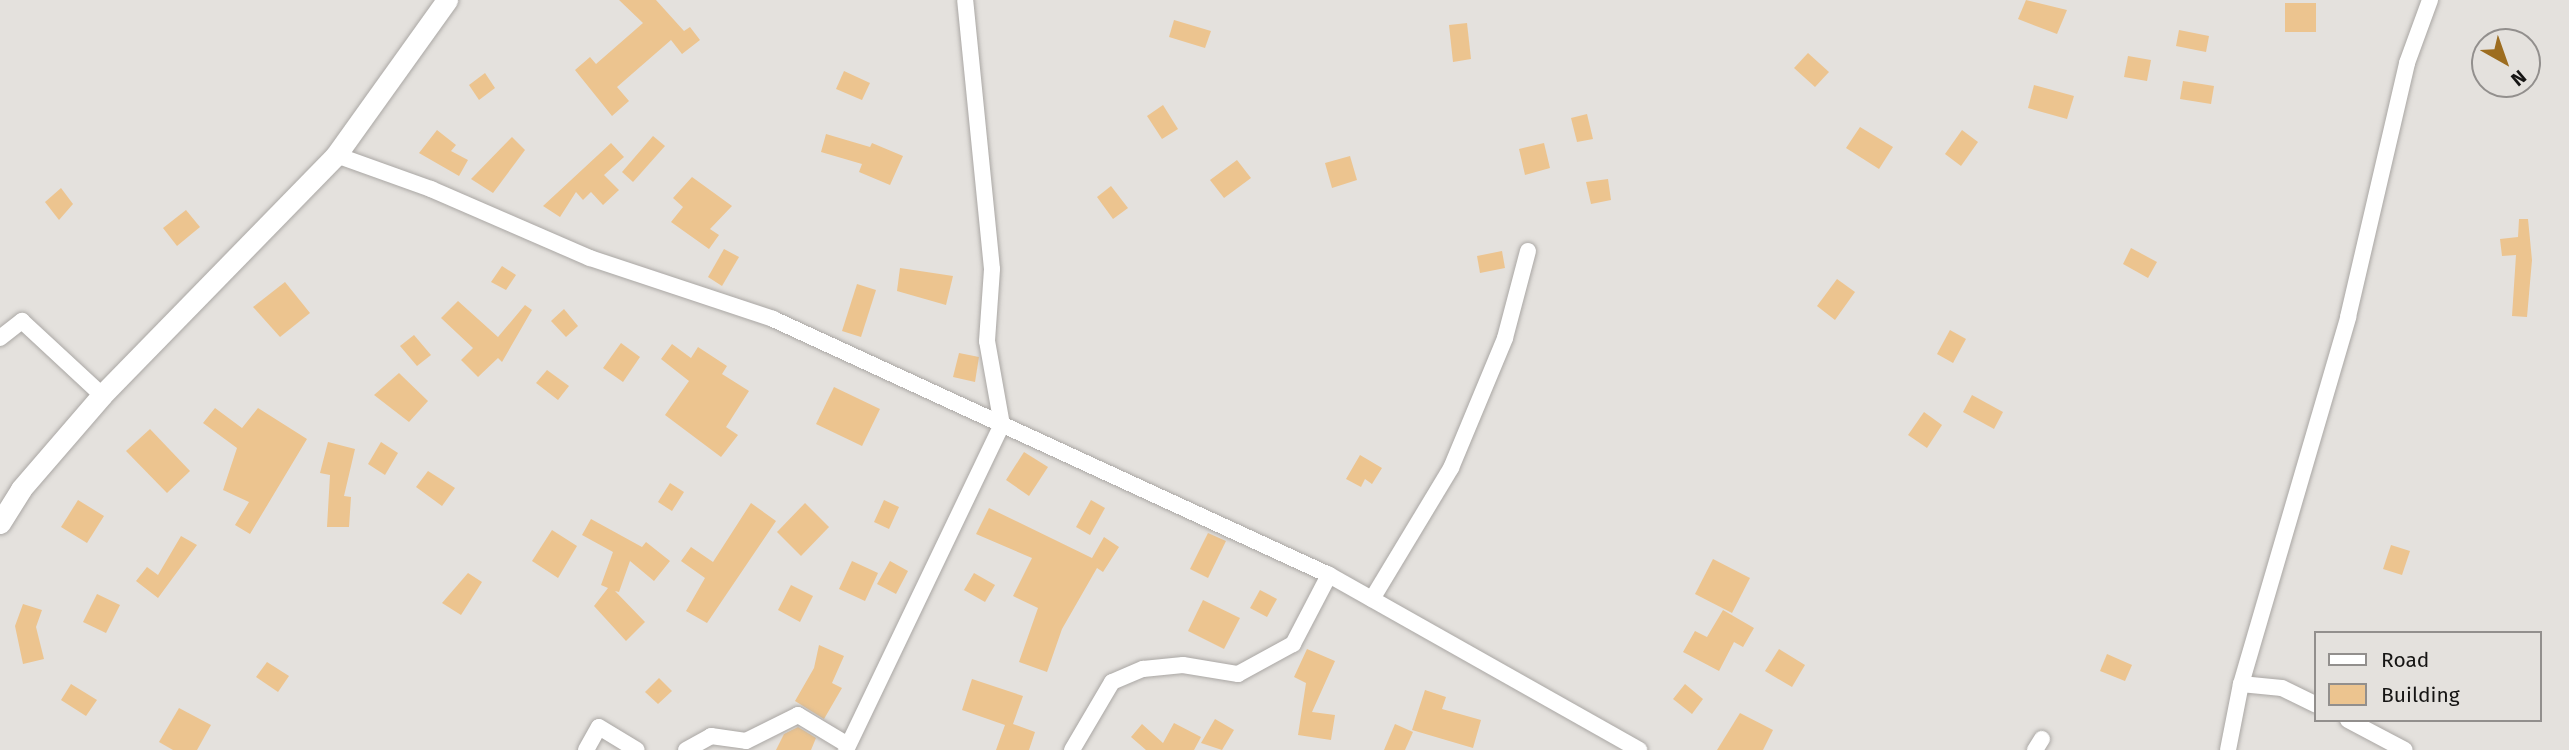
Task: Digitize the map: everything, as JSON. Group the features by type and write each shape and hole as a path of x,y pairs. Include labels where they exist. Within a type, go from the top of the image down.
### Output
{"street":[{"path":"0,523 21,489 102,395 336,155 447,0"},
{"path":"686,750 711,736 746,741 797,715 847,748 1002,425 987,341 992,269 965,0"},
{"path":"2228,750 2241,684 2348,317 2407,63 2430,0"},
{"path":"336,155 431,189 590,258 773,319 1329,575 1639,750"},
{"path":"1372,599 1451,468 1505,338 1528,251"},
{"path":"0,338 22,321 102,395"},
{"path":"1072,750 1112,682 1143,669 1183,665 1238,674 1293,644 1329,575"},
{"path":"2241,684 2282,688 2314,704"},
{"path":"2352,722 2405,750"},
{"path":"586,750 599,727 637,750"}],"building":[{"path":"619,0 656,0 684,31 690,27 700,40 682,54 671,40 617,87 629,101 612,116 575,70 590,57 596,64 643,23"},
{"path":"2026,0 2067,10 2057,34 2018,19"},
{"path":"2285,3 2316,3 2316,32 2285,32"},
{"path":"1174,20 1211,31 1205,48 1169,37"},
{"path":"1467,23 1471,59 1453,62 1449,25"},
{"path":"2179,30 2209,36 2206,52 2176,46"},
{"path":"1808,53 1829,72 1815,87 1794,68"},
{"path":"2128,56 2151,60 2147,81 2124,77"},
{"path":"844,71 870,83 862,100 836,89"},
{"path":"485,73 495,88 479,100 469,85"},
{"path":"2183,81 2214,86 2211,104 2180,99"},
{"path":"2034,85 2074,96 2067,119 2028,108"},
{"path":"1163,105 1178,129 1162,139 1147,116"},
{"path":"1587,114 1593,139 1577,142 1571,118"},
{"path":"1860,127 1893,147 1879,169 1846,148"},
{"path":"437,130 456,145 451,151 468,160 459,176 419,153"},
{"path":"1962,130 1978,142 1961,166 1945,154"},
{"path":"826,134 870,147 872,143 903,156 890,185 859,172 862,164 821,152"},
{"path":"653,136 665,146 633,182 622,172"},
{"path":"512,137 525,150 493,193 471,179"},
{"path":"611,143 624,157 604,175 619,190 603,205 591,192 583,200 576,192 560,217 543,206"},
{"path":"1544,143 1550,168 1525,175 1519,149"},
{"path":"1350,156 1357,180 1332,188 1325,163"},
{"path":"1237,160 1251,178 1224,198 1210,180"},
{"path":"692,177 732,206 710,229 719,235 709,249 671,222 683,207 673,198"},
{"path":"1608,179 1611,200 1591,204 1586,182"},
{"path":"1111,186 1128,208 1113,219 1097,197"},
{"path":"61,188 73,204 59,220 45,202"},
{"path":"186,210 200,227 177,246 163,228"},
{"path":"2519,219 2528,219 2532,260 2527,317 2512,316 2516,255 2502,256 2500,239 2518,237"},
{"path":"2131,248 2157,262 2148,278 2123,264"},
{"path":"724,249 739,257 722,286 708,277"},
{"path":"1502,251 1505,268 1480,273 1477,256"},
{"path":"502,266 516,275 506,290 491,282"},
{"path":"900,268 953,276 946,305 897,291"},
{"path":"1837,279 1855,292 1835,320 1817,306"},
{"path":"285,282 310,313 280,337 253,307"},
{"path":"857,284 876,290 861,337 842,331"},
{"path":"458,301 498,337 525,305 532,310 502,362 498,358 478,377 461,360 473,348 441,318"},
{"path":"564,309 578,326 566,337 551,321"},
{"path":"1950,330 1966,339 1953,363 1937,354"},
{"path":"414,335 431,355 417,366 400,346"},
{"path":"621,343 640,357 623,382 603,368"},
{"path":"672,344 691,358 698,347 727,366 722,374 749,391 726,427 738,435 721,457 665,415 689,381 661,359"},
{"path":"959,353 979,357 975,382 953,377"},
{"path":"547,370 569,386 558,400 536,383"},
{"path":"399,373 428,401 409,422 374,395"},
{"path":"834,387 880,409 862,446 816,424"},
{"path":"1972,395 2003,412 1994,429 1963,412"},
{"path":"215,408 242,428 258,408 307,439 250,534 235,525 249,502 223,490 237,448 203,423"},
{"path":"1924,412 1942,425 1927,448 1908,435"},
{"path":"150,429 190,471 167,493 126,451"},
{"path":"328,442 355,449 344,496 351,497 349,527 327,527 330,475 320,473"},
{"path":"381,442 398,453 385,475 368,464"},
{"path":"1024,452 1048,467 1029,496 1006,480"},
{"path":"1360,455 1382,468 1372,484 1365,479 1361,487 1346,479"},
{"path":"428,471 455,488 442,506 416,487"},
{"path":"670,483 684,492 672,511 658,502"},
{"path":"78,500 104,516 87,543 61,527"},
{"path":"884,500 899,507 889,529 874,522"},
{"path":"1091,500 1105,508 1090,535 1076,527"},
{"path":"751,503 776,521 707,623 686,611 705,578 681,561 691,547 713,562"},
{"path":"805,503 829,527 801,556 777,532"},
{"path":"989,508 1092,558 1104,537 1119,547 1103,572 1097,568 1062,629 1047,672 1019,662 1038,608 1013,596 1032,558 976,534"},
{"path":"591,519 642,547 646,542 670,561 654,581 630,561 619,592 615,591 645,622 626,641 594,606 608,588 601,585 613,552 582,535"},
{"path":"552,530 577,546 558,578 532,561"},
{"path":"1208,533 1226,541 1208,578 1190,569"},
{"path":"181,536 197,545 158,598 136,581 147,567 158,575"},
{"path":"2391,545 2410,551 2402,575 2383,569"},
{"path":"1713,559 1750,578 1732,613 1695,594"},
{"path":"852,561 878,573 865,601 839,589"},
{"path":"890,561 908,571 896,594 877,584"},
{"path":"468,573 482,582 461,615 442,603"},
{"path":"974,573 995,585 985,602 964,590"},
{"path":"791,585 813,596 800,622 778,610"},
{"path":"1260,590 1277,599 1267,617 1250,608"},
{"path":"97,594 120,605 106,633 83,622"},
{"path":"1203,600 1240,618 1224,649 1188,631"},
{"path":"23,604 42,610 36,627 44,659 23,664 15,626"},
{"path":"1723,610 1754,628 1743,647 1734,642 1719,671 1683,652 1695,631 1707,637"},
{"path":"819,645 844,656 832,683 842,688 824,719 795,701 814,668"},
{"path":"1307,649 1335,661 1312,712 1335,715 1331,740 1298,735 1306,683 1294,677"},
{"path":"1779,649 1805,665 1792,687 1765,671"},
{"path":"2107,654 2132,665 2125,681 2100,671"},
{"path":"267,662 289,676 278,692 256,677"},
{"path":"659,678 672,691 658,704 645,692"},
{"path":"972,679 1023,696 1013,724 1035,732 1029,750 996,750 1005,725 962,710"},
{"path":"71,684 97,700 86,716 61,700"},
{"path":"1685,684 1703,699 1692,714 1673,699"},
{"path":"1425,690 1446,697 1442,709 1481,720 1473,748 1412,730"},
{"path":"179,708 211,725 197,750 173,750 159,742"},
{"path":"1740,713 1773,730 1763,750 1717,750"},
{"path":"1215,719 1234,730 1222,750 1201,743"},
{"path":"1174,723 1201,737 1194,750 1146,750 1131,737 1142,724 1163,743"},
{"path":"1395,724 1413,732 1405,750 1384,750"},
{"path":"798,727 816,738 811,750 776,750 784,734"}]}
